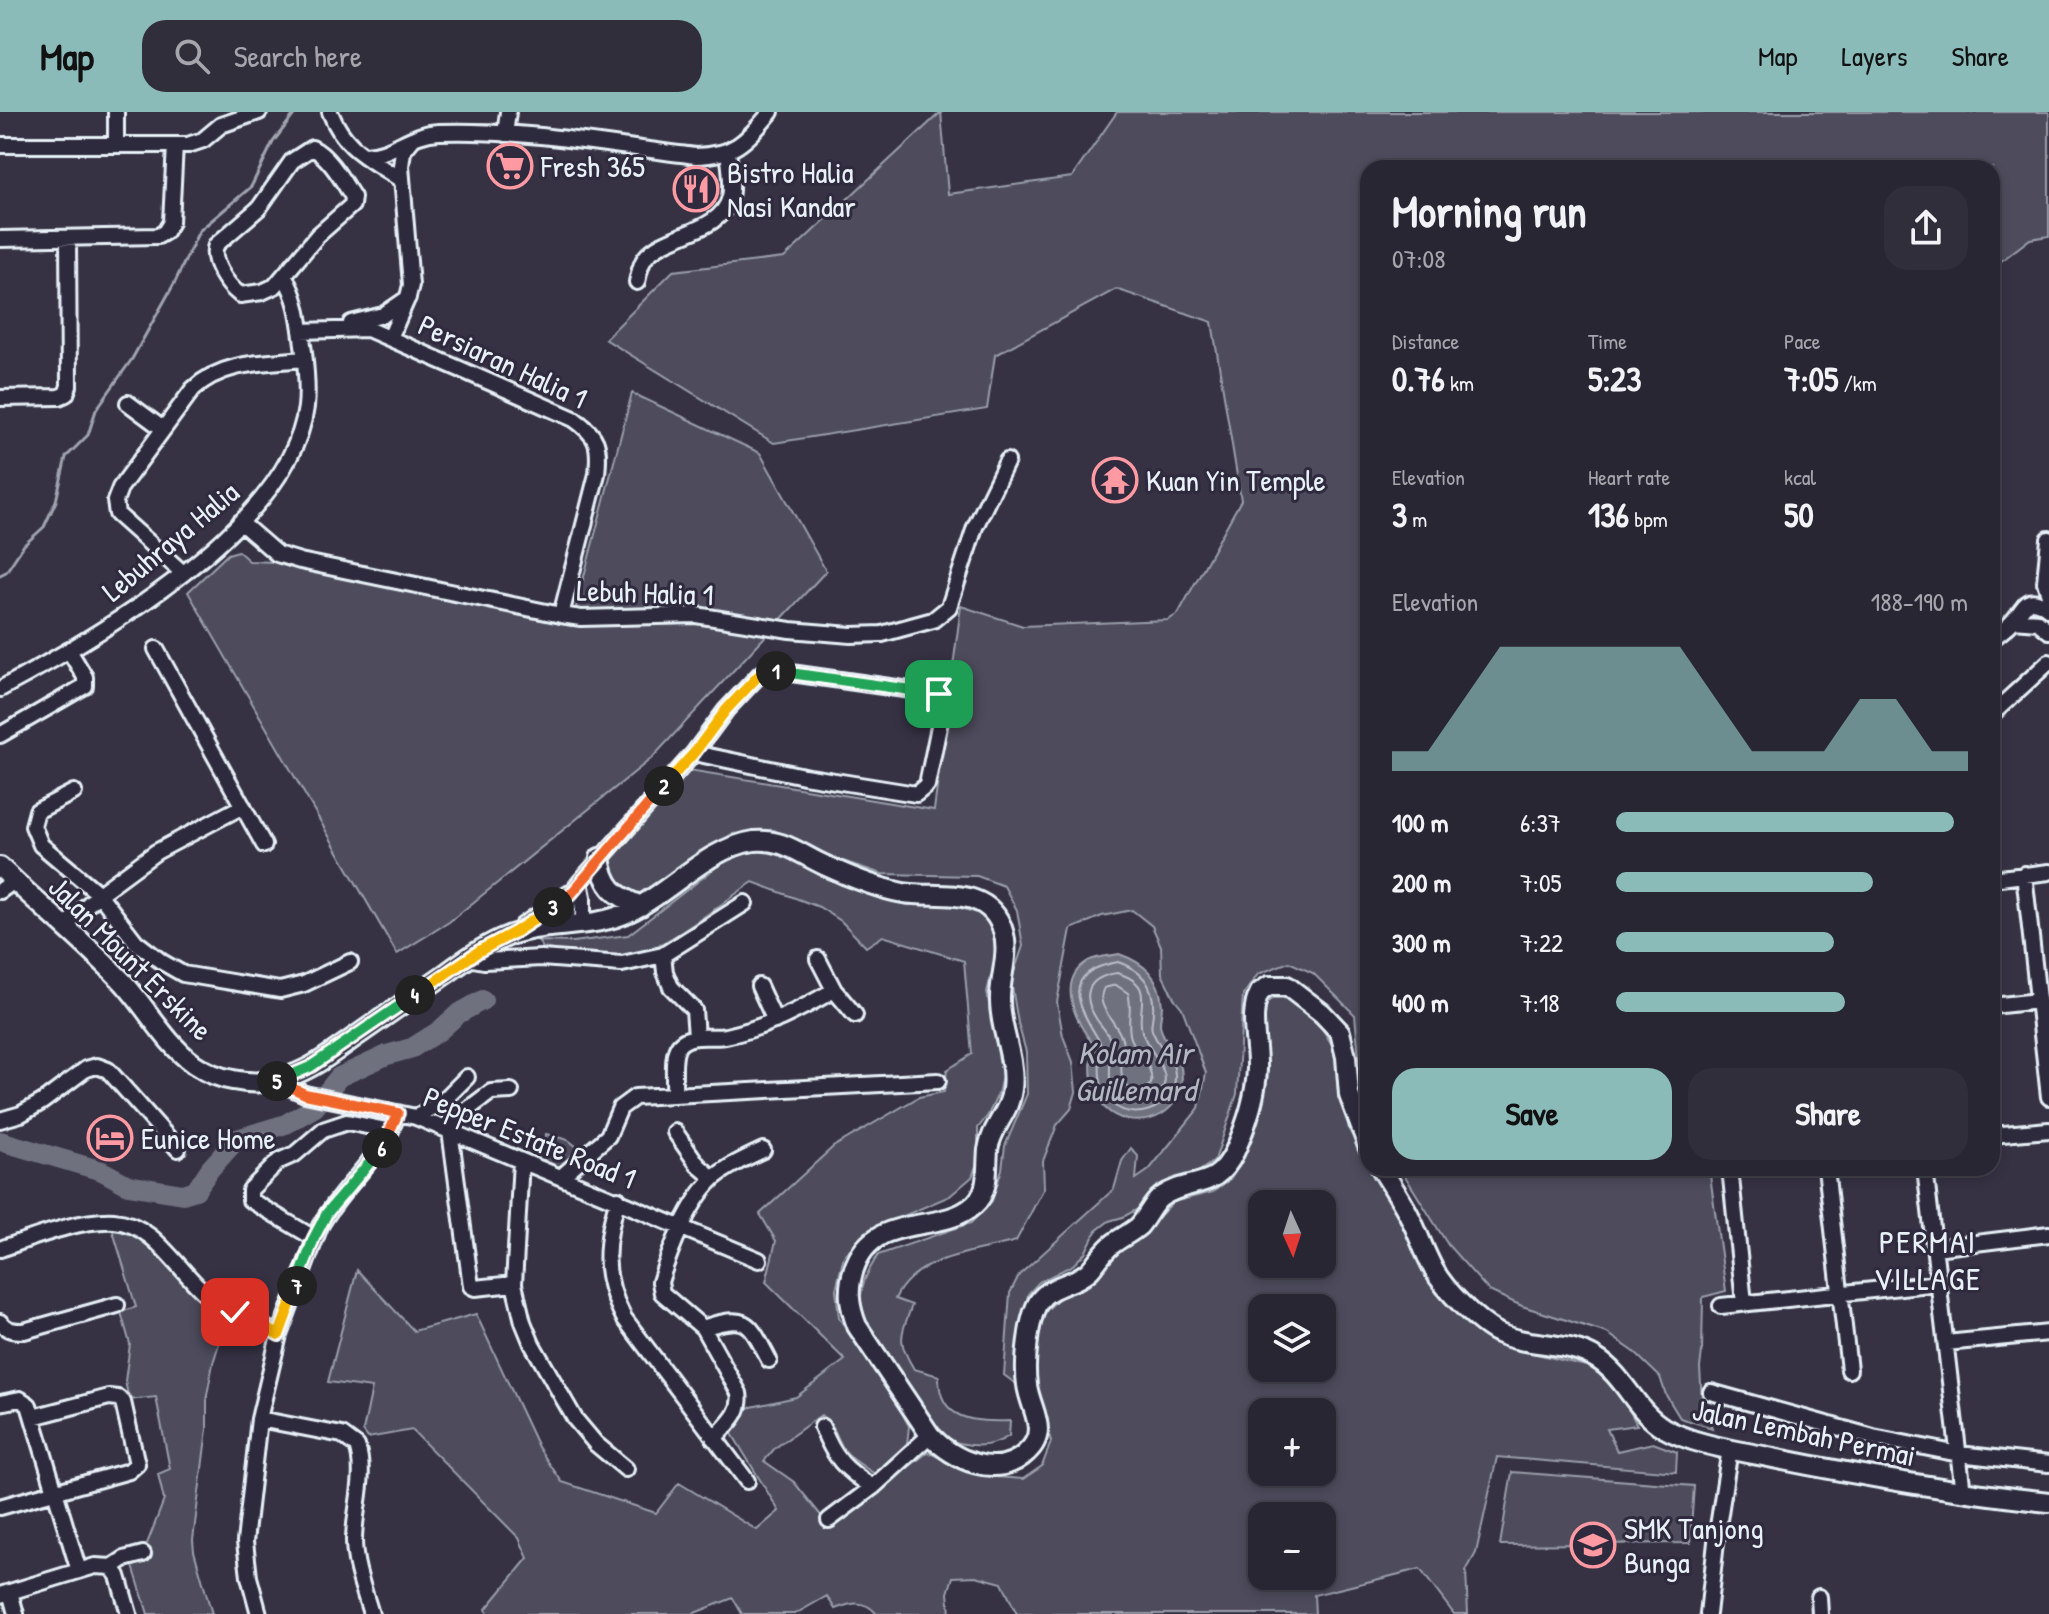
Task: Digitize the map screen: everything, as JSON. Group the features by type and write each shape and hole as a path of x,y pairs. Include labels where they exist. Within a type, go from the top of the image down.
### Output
{"main road":[{"path":"515,932 614,919 641,906 722,852 757,841 774,841 791,846 828,867 886,889 917,895 952,894 981,901 997,917 1004,932 1000,1005 1011,1050 1013,1082 1009,1105 988,1147 986,1183 982,1194 976,1204 965,1211 873,1239 862,1250 850,1281 850,1306 857,1326 930,1435 955,1456 988,1466 1003,1465 1028,1452 1039,1430 1026,1380 1033,1312 1050,1289 1089,1270 1115,1242 1138,1227 1158,1199 1171,1191 1212,1179 1226,1167 1235,1151 1254,1095 1257,1068 1254,1010 1260,992 1269,986 1287,986 1322,1013 1340,1032 1346,1057 1349,1095 1360,1125"},
{"path":"600,858 602,873 613,894 641,906"},
{"name":"Jalan Mount Erskine","path":"0,867 7,886 65,926 122,982 195,1064 212,1074 236,1081 276,1081"},
{"path":"276,1081 321,1061 468,958 515,932 575,888"},
{"name":"Jalan Lembah Permai","path":"1386,1176 1408,1212 1435,1273 1480,1319 1498,1332 1519,1339 1571,1347 1601,1361 1651,1420 1667,1430 1730,1449 1963,1493 2049,1502"}],"street":[{"path":"116,112 116,145"},
{"path":"0,145 175,145 198,142 221,125 259,112"},
{"path":"330,112 341,136 401,180"},
{"path":"505,134 508,112"},
{"path":"365,155 380,154 419,135 439,132 505,134 696,156 728,152 749,137 771,112"},
{"path":"390,338 408,297 411,277 401,180 403,151 419,135"},
{"path":"0,239 151,238 165,232 171,222 175,145"},
{"path":"312,148 320,152 346,186 353,201 318,235 284,276 275,286 262,292 240,295 223,274 213,252 228,232 259,208 292,161 312,148"},
{"path":"637,282 647,256 722,212 728,203 731,188 728,152"},
{"path":"0,398 59,397 66,394 69,386 68,238"},
{"name":"Lebuhraya Halia","path":"0,689 70,652 183,573 240,522 274,480 294,445 306,407 304,359 295,295 284,276"},
{"path":"336,329 383,315 408,297"},
{"name":"Persiaran Halia 1","path":"301,331 368,329 574,419 591,431 597,443 597,474 561,615"},
{"path":"183,573 121,519 115,508 120,488 193,389 213,373 234,366 304,359"},
{"path":"128,403 163,429"},
{"name":"Lebuh Halia 1","path":"240,522 277,554 300,561 561,615 581,618 696,615 790,630 882,634 933,620 949,607 975,527 1007,461"},
{"path":"2049,539 2045,582 2049,595"},
{"path":"2000,632 2014,620 2023,605 2040,602 2049,609"},
{"path":"2014,620 2038,622 2049,631"},
{"path":"156,649 264,845"},
{"path":"0,735 85,686 85,677 70,652"},
{"path":"2000,707 2049,662"},
{"path":"575,925 575,888 760,674 777,671 939,694 944,702 927,785 916,794 804,776 694,753"},
{"path":"74,792 37,811 33,826 41,845 99,894 136,942 162,962 183,974 280,990 304,984 350,962"},
{"path":"65,926 99,894 156,852 243,806"},
{"path":"2000,878 2049,872"},
{"path":"2024,874 2049,1097"},
{"path":"468,958 484,961 541,958 622,964 663,955 745,903"},
{"path":"663,955 671,987 694,1010 696,1036"},
{"path":"818,959 834,990 855,1015"},
{"path":"759,986 775,1021"},
{"path":"674,1094 676,1049 683,1041 696,1036 720,1037 745,1032 775,1021 834,990"},
{"path":"2000,1005 2038,1001"},
{"path":"0,1120 21,1114 86,1069 97,1066 108,1070 178,1149"},
{"path":"416,1117 441,1103 467,1077"},
{"name":"Pepper Estate Road 1","path":"276,1081 305,1094 416,1117 759,1260"},
{"path":"562,1176 608,1136 620,1108 635,1097 938,1081"},
{"path":"511,1091 491,1092 447,1129 471,1286 480,1288 514,1284"},
{"path":"259,1614 249,1577 245,1542 259,1419 279,1335 314,1238 327,1213 381,1149 398,1113"},
{"path":"314,1238 250,1200 250,1190 279,1161 295,1154 323,1130 347,1122 391,1131"},
{"path":"2000,1134 2049,1130"},
{"path":"675,1132 698,1165 713,1178"},
{"path":"714,1439 738,1411 741,1403 739,1393 703,1328 662,1293 660,1282 696,1199 713,1178 763,1150"},
{"path":"521,1161 514,1284 523,1322 532,1344 575,1419 596,1444 626,1469"},
{"path":"1731,1176 1744,1303"},
{"path":"1827,1176 1849,1370"},
{"path":"1926,1176 1963,1493"},
{"path":"618,1199 606,1249 614,1299 624,1318 747,1481"},
{"path":"0,1249 94,1222 131,1224 142,1230 214,1300 279,1335"},
{"path":"1935,1248 2049,1234"},
{"path":"1721,1306 1939,1283"},
{"path":"0,1322 5,1328 24,1331 117,1305"},
{"path":"703,1328 743,1321 751,1327 769,1360"},
{"path":"1946,1343 2049,1333"},
{"path":"1711,1392 1873,1437 1959,1454 2049,1464"},
{"path":"0,1507 129,1471 137,1464 123,1402 118,1398 109,1397 33,1417"},
{"path":"0,1403 12,1399 26,1401 79,1571"},
{"path":"259,1419 342,1435 357,1446 360,1465 354,1544 359,1576 371,1614"},
{"path":"822,1427 831,1451 851,1473 873,1487"},
{"path":"829,1520 873,1487 930,1435"},
{"path":"1708,1614 1730,1449"},
{"path":"16,1614 5,1594 95,1566 112,1567 124,1559 143,1554"},
{"path":"112,1567 118,1576 129,1614"},
{"path":"1819,1597 1820,1614"}],"shaded area":[{"path":"941,112 948,194 1072,177 1117,112 2049,112 2049,236 2030,239 2000,262 2000,160 1360,160 1360,1069 1355,1015 1313,973 1289,962 1258,974 1243,995 1237,1094 1215,1160 1194,1175 1164,1184 1150,1194 1138,1209 1109,1221 1096,1231 1085,1253 1073,1265 1039,1282 1028,1294 1022,1329 1020,1387 1004,1375 1010,1293 1019,1275 1114,1189 1122,1161 1131,1148 1138,1156 1136,1179 1149,1170 1199,1108 1206,1073 1182,1008 1162,974 1161,946 1152,926 1132,910 1102,916 1071,929 1057,1002 1063,1036 1073,1062 1076,1092 1071,1109 1057,1125 1043,1161 1044,1188 1016,1241 932,1264 904,1284 895,1299 912,1305 902,1338 908,1359 914,1369 939,1376 940,1391 952,1410 971,1419 1010,1421 1009,1436 978,1445 944,1439 873,1334 861,1307 861,1292 878,1255 971,1223 992,1201 1005,1146 1027,1094 1026,1052 1011,981 1023,946 1017,910 1004,886 977,876 882,874 816,852 774,830 732,834 638,894 614,880 611,859 689,770 934,810 961,606 1023,626 1168,620 1178,614 1241,500 1212,322 1116,289 995,355 987,409 774,443 605,339 673,271 784,258"},
{"path":"632,393 760,453 826,571 652,758 449,922 397,954 188,592 228,554 238,551 249,561 275,562 571,626"},
{"path":"747,849 779,852 841,885 908,905 944,903 984,915 994,935 997,952 987,992 1002,1076 998,1094 978,1128 978,1160 972,1177 950,1196 866,1232 844,1256 836,1289 839,1318 902,1413 909,1426 907,1444 875,1474 846,1452 833,1427 821,1415 775,1448 764,1461 794,1482 831,1528 928,1452 964,1470 996,1477 1023,1479 1042,1466 1051,1442 1035,1374 1039,1335 1046,1311 1061,1296 1089,1286 1116,1253 1139,1238 1173,1202 1213,1192 1232,1177 1254,1134 1265,1088 1262,1005 1274,998 1287,998 1321,1027 1334,1048 1349,1130 1360,1149 1360,1176 1376,1176 1426,1277 1471,1327 1508,1347 1594,1368 1625,1402 1637,1425 1607,1429 1617,1451 1653,1443 1677,1452 1676,1472 1497,1457 1476,1553 1466,1571 1468,1614 1454,1614 1420,1569 1336,1590 1336,1502 1248,1502 1248,1590 1334,1590 1314,1595 1315,1614 1017,1614 1002,1583 976,1576 953,1577 948,1593 950,1614 877,1614 867,1606 858,1604 835,1609 827,1596 795,1614 742,1614 733,1598 692,1614 488,1614 486,1609 528,1558 519,1538 412,1430 368,1438 363,1431 372,1388 328,1382 357,1270 414,1331 476,1314 538,1447 562,1482 656,1513 679,1483 757,1530 779,1511 731,1432 747,1408 796,1397 845,1360 766,1282 776,1241 760,1214 833,1147 919,1097 944,1092 947,1070 972,1054 964,961 883,936 866,947 841,921 819,907 753,882 671,938 635,954 609,959 590,957 543,948 538,941 573,942 628,935 718,866"},
{"path":"546,1134 568,1140 581,1150 559,1167 544,1162"},
{"path":"1405,1176 1710,1176 1726,1291 1703,1297 1702,1401 1712,1428 1680,1418 1666,1395 1660,1377 1633,1351 1607,1333 1522,1306 1489,1291 1448,1245"},
{"path":"112,1228 129,1230 146,1243 200,1299 227,1318 207,1395 207,1429 193,1540 212,1614 148,1614 133,1566 148,1561 145,1549 164,1500 158,1474 170,1469 156,1397 129,1400 125,1381 130,1344 121,1312 136,1307"},
{"path":"1512,1472 1694,1486 1690,1543 1500,1545"}],"water":[{"name":"Kolam Air Guillemard","path":"1119,954 1144,967 1154,979 1161,996 1161,1031 1177,1057 1182,1075 1177,1098 1170,1108 1161,1115 1138,1121 1115,1115 1100,1102 1092,1078 1093,1044 1080,1025 1072,1002 1072,979 1078,969 1092,959"}],"waterway":[{"path":"0,575 6,572 24,545 44,527 56,501 66,457 88,435 96,410 132,359 199,231 251,187 273,142 296,112"},
{"path":"0,1141 102,1171 128,1185 183,1194 196,1190 237,1139 286,1124 315,1107 339,1077 387,1055 412,1048 458,1014 483,1000"}],"place":[{"name":"Fresh 365","path":"510,166"},
{"name":"Bistro Halia Nasi Kandar","path":"696,189"},
{"name":"Kuan Yin Temple","path":"1115,480"},
{"name":"Eunice Home","path":"110,1138"},
{"name":"SMK Tanjong Bunga","path":"1593,1545"}],"district":[{"name":"PERMAI VILLAGE","path":"1928,1260"}],"route":[{"path":"235,1312 279,1335 320,1226 327,1213 381,1149 398,1113 305,1094 276,1081 294,1075 331,1054 468,958 515,932 570,895 760,674 777,671 939,694"}]}
